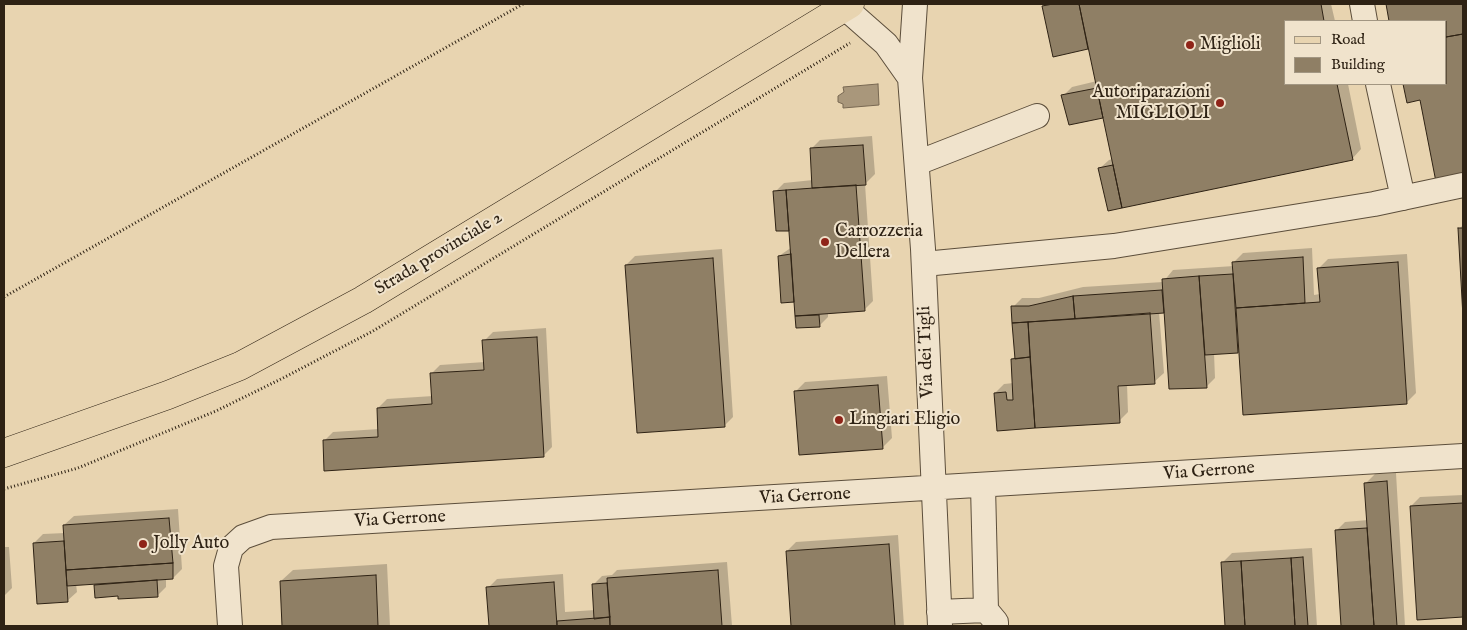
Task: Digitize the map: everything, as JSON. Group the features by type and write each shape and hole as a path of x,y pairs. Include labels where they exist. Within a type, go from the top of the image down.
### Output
{"main road":[{"name":"Strada provinciale 2","path":"4,453 168,396 240,366 363,300 847,5"}],"street":[{"name":"Via dei Tigli","path":"915,4 910,78 924,264 932,489 940,619"},
{"path":"1362,4 1365,20"},
{"path":"847,5 886,44 910,78"},
{"path":"1378,85 1403,198"},
{"path":"917,163 1037,116"},
{"path":"924,264 1114,246 1403,198 1463,185"},
{"name":"Via Gerrone","path":"230,626 226,566 231,548 243,537 271,527 1463,456"},
{"path":"940,619 991,618 983,486"}],"path":[{"path":"4,297 523,4"}],"shaded area":[{"path":"878,84 879,105 843,108 843,104 838,102 838,96 844,92 843,87"}],"building":[{"path":"1079,4 1088,49 1053,57 1042,6"},
{"name":"Autoriparazioni MIGLIOLI","path":"1079,4 1321,4 1324,20 1284,20 1284,85 1337,85 1353,160 1122,208"},
{"path":"1386,4 1463,4 1463,34 1447,37 1447,20 1389,20"},
{"path":"1463,34 1463,176 1436,182 1420,100 1407,103 1403,85 1447,85 1447,37"},
{"path":"1097,88 1103,118 1069,125 1061,95"},
{"path":"863,145 866,185 812,188 810,148"},
{"path":"1113,165 1122,208 1108,211 1098,168"},
{"name":"Carrozzeria Dellera","path":"856,185 865,311 795,316 786,190"},
{"path":"786,190 789,231 776,231 773,191"},
{"path":"1458,228 1463,228 1463,317"},
{"path":"791,254 794,302 781,303 778,256"},
{"path":"1303,257 1305,303 1236,308 1232,262"},
{"path":"713,258 725,427 637,433 625,265"},
{"path":"1398,262 1407,404 1243,415 1236,308 1320,302 1317,268"},
{"path":"1233,274 1238,353 1205,355 1199,276"},
{"path":"1199,276 1207,388 1169,389 1162,279"},
{"path":"1162,290 1164,313 1075,319 1073,296"},
{"path":"1073,296 1075,319 1012,323 1011,306 1029,306"},
{"path":"1150,313 1155,384 1118,386 1120,423 1035,428 1028,322"},
{"path":"819,315 820,327 796,328 795,316"},
{"path":"1028,322 1030,357 1015,359 1012,323"},
{"path":"537,337 544,457 324,471 323,440 378,437 377,408 432,404 430,373 484,370 482,340"},
{"path":"1030,357 1035,428 997,431 994,393 1006,392 1007,400 1013,400 1011,359"},
{"name":"Lingiari Eligio","path":"878,385 883,449 799,455 794,391"},
{"path":"1387,481 1397,626 1374,626 1364,483"},
{"path":"1463,503 1463,617 1417,620 1410,506"},
{"path":"169,518 173,563 66,570 63,525"},
{"path":"1367,528 1374,626 1341,626 1335,530"},
{"path":"64,541 68,602 37,604 33,543"},
{"path":"889,544 895,626 791,626 786,551"},
{"path":"1303,557 1308,626 1295,626 1291,558"},
{"path":"1291,558 1295,626 1245,626 1241,561"},
{"path":"1241,561 1245,626 1225,626 1221,562"},
{"path":"173,563 173,579 67,586 66,570"},
{"path":"718,570 722,626 610,626 607,578"},
{"path":"376,575 378,626 282,626 280,581"},
{"path":"157,580 158,597 118,599 118,596 95,598 94,585"},
{"path":"554,582 557,626 489,626 486,587"},
{"path":"607,583 610,617 594,619 592,584"},
{"path":"610,617 610,626 557,626 557,621"}],"place":[{"name":"Miglioli","path":"1190,45"},
{"name":"Autoriparazioni MIGLIOLI","path":"1220,103"},
{"name":"Carrozzeria Dellera","path":"825,242"},
{"name":"Lingiari Eligio","path":"839,420"},
{"name":"Jolly Auto","path":"143,544"}]}
